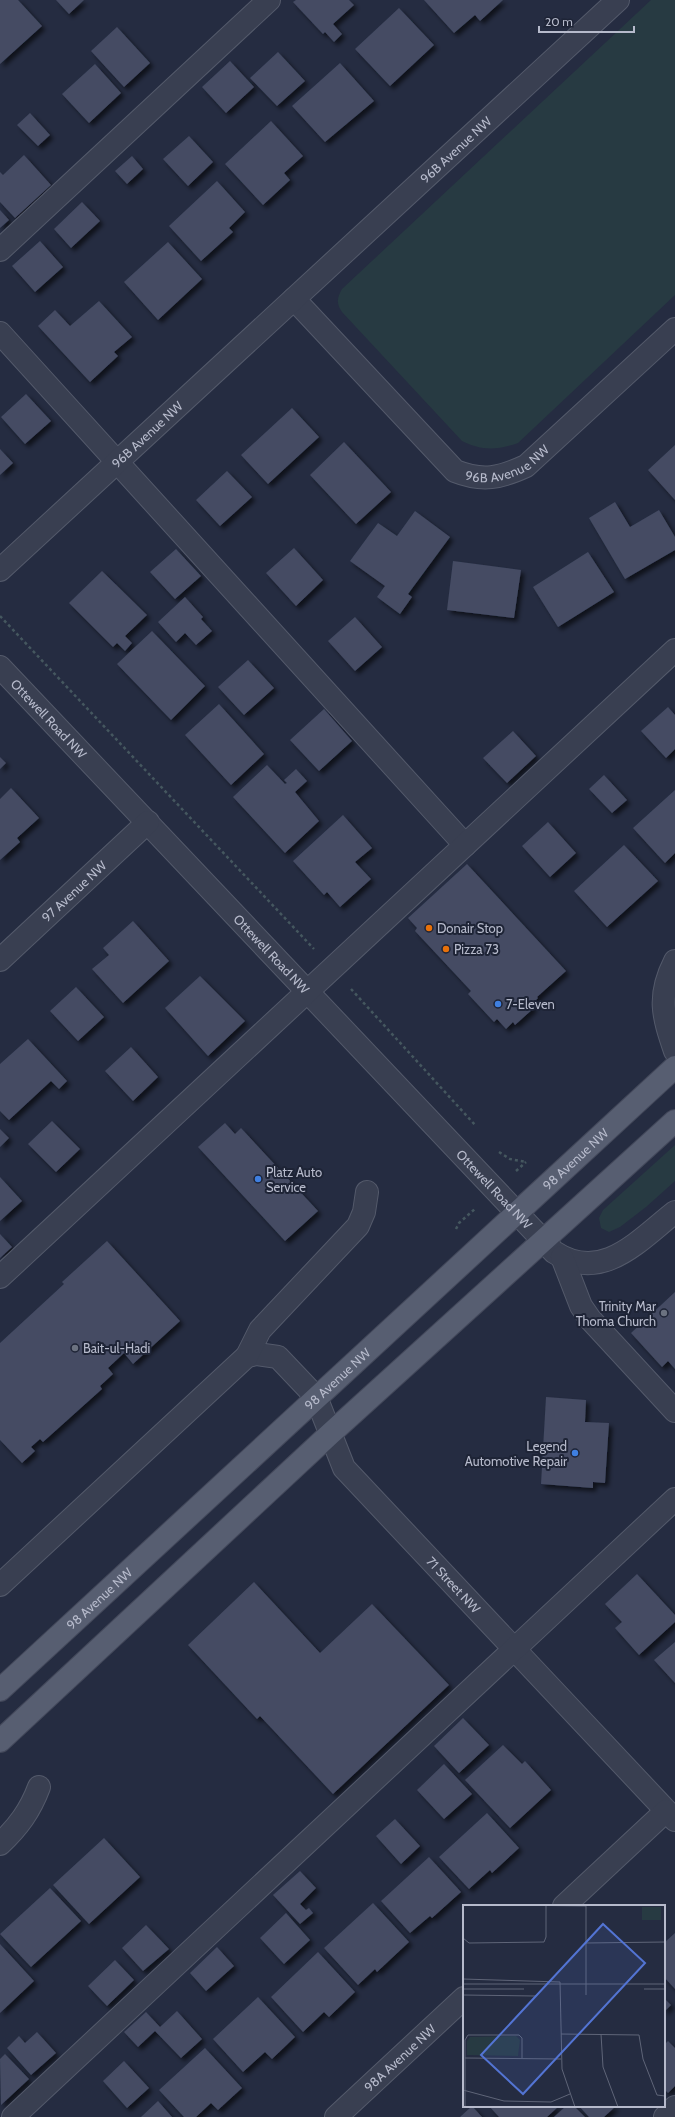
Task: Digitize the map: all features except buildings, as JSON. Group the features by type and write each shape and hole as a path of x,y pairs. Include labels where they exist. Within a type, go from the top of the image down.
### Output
{"main road":[{"name":"98 Avenue NW","path":"0,1690 675,1067"},
{"path":"0,1740 330,1434 544,1241 675,1120"}],"street":[{"path":"0,250 269,0"},
{"name":"96B Avenue NW","path":"0,570 618,0"},
{"name":"96B Avenue NW","path":"294,299 455,470 470,476 488,478 509,474 526,466 675,329"},
{"path":"0,333 465,845"},
{"path":"0,1278 675,650"},
{"name":"Ottewell Road NW","path":"0,667 544,1241"},
{"name":"97 Avenue NW","path":"0,960 148,822"},
{"path":"675,961 666,979 662,998 664,1020 675,1051"},
{"path":"0,1585 247,1356 260,1330 358,1226 364,1212 366,1192"},
{"path":"544,1241 562,1257 584,1264 598,1263 626,1251 675,1212"},
{"path":"562,1257 579,1300 590,1319 675,1411"},
{"name":"71 Street NW","path":"247,1356 257,1354 278,1357 316,1397 344,1468 671,1816"},
{"path":"13,2117 675,1499"},
{"path":"0,1844 15,1830 26,1816 39,1787"},
{"path":"565,1905 671,1816"},
{"name":"98A Avenue NW","path":"336,2117 463,1999"},
{"path":"665,2117 675,2107"}],"path":[{"path":"0,616 332,968 478,1129"},
{"path":"498,1151 510,1159 526,1162"}],"shaded area":[{"path":"651,0 675,0 675,295 518,443 497,448 476,447 462,441 342,312 338,303 339,295 342,289"},
{"path":"675,1145 675,1181 646,1207 620,1227 609,1232 601,1228 599,1218 603,1210"}],"place":[{"name":"Donair Stop","path":"429,928"},
{"name":"Pizza 73","path":"446,949"},
{"name":"7-Eleven","path":"498,1004"},
{"name":"Platz Auto Service","path":"258,1179"},
{"name":"Trinity Mar Thoma Church","path":"664,1313"},
{"name":"Bait-ul-Hadi","path":"75,1348"},
{"name":"Legend Automotive Repair","path":"575,1453"}]}
